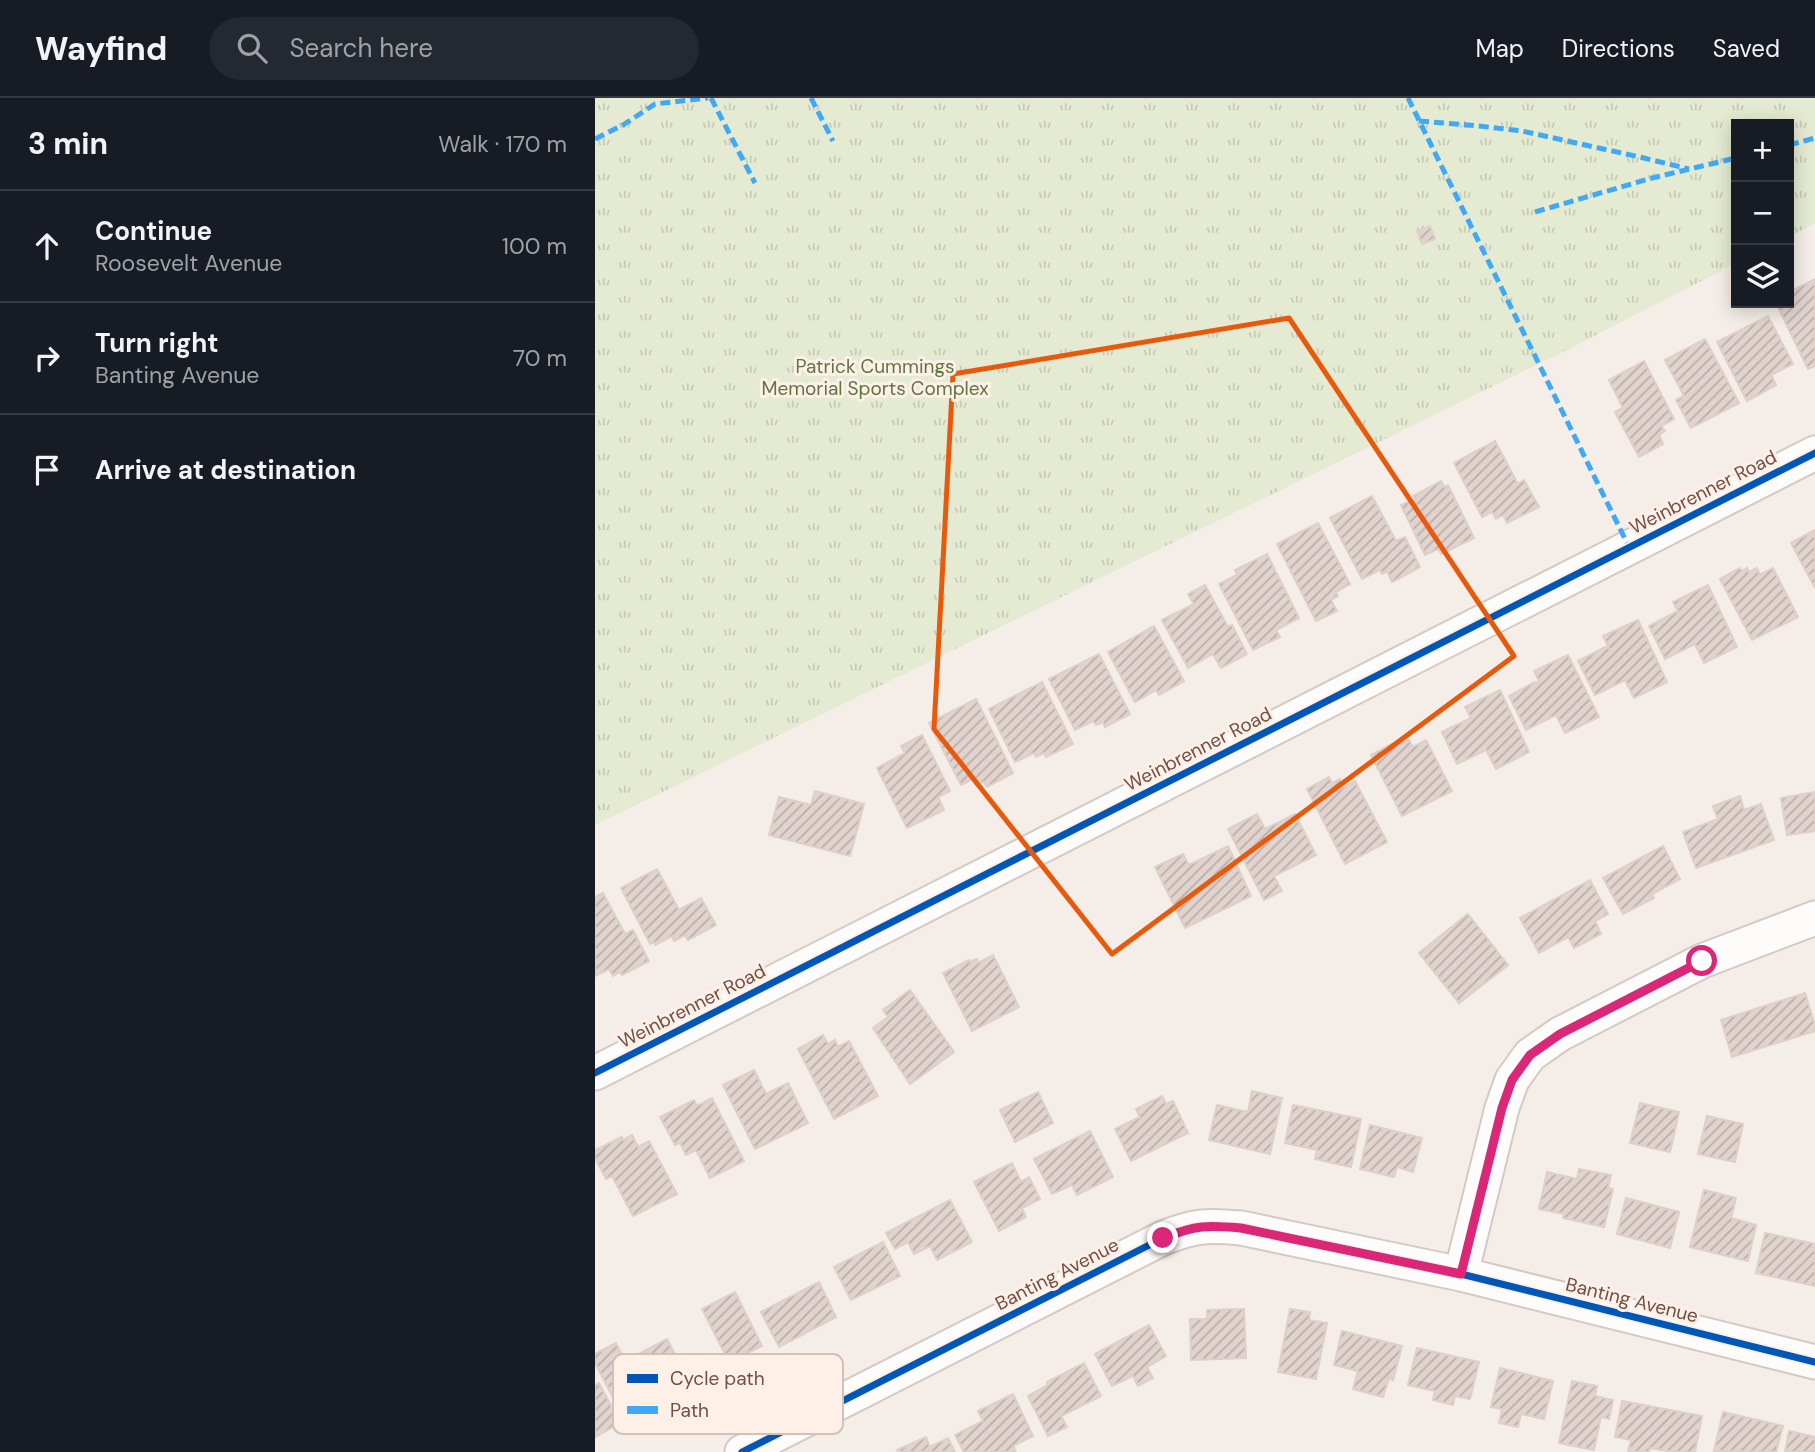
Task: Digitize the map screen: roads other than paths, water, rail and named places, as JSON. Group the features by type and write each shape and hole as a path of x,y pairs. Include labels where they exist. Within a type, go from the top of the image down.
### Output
{"street":[{"name":"Weinbrenner Road","path":"595,1073 1815,453"},
{"path":"1461,1274 1502,1108 1512,1080 1530,1055 1560,1034 1702,961 1815,918"},
{"name":"Banting Avenue","path":"843,1401 1163,1238 1187,1229 1209,1225 1241,1228 1461,1274 1815,1362"},
{"name":"Banting Avenue","path":"742,1452 777,1434"}],"park label":[{"name":"Patrick Cummings Memorial Sports Complex","path":"875,377"}]}
